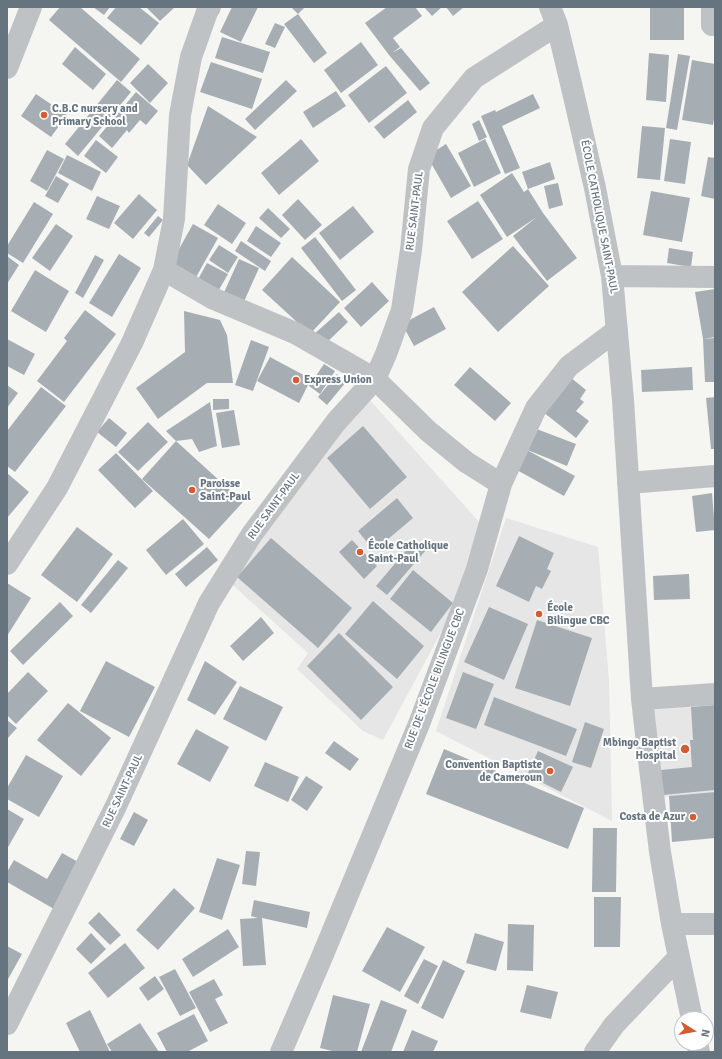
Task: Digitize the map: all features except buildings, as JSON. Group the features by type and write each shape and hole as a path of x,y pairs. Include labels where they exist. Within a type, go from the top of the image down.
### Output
{"street":[{"path":"7,68 31,7"},
{"path":"7,564 57,488 132,343 164,270 174,219 180,115 191,58 206,12 210,7"},
{"name":"ÉCOLE CATHOLIQUE SAINT-PAUL","path":"553,16 593,180 612,276 628,483 642,699 660,852 678,958 690,1011"},
{"name":"RUE SAINT-PAUL","path":"7,1024 116,806 209,603 252,534 336,422 375,379 402,310 419,169 433,128 474,78 553,16"},
{"path":"164,270 212,298 295,333 375,379 428,431 466,462 501,484"},
{"path":"612,276 715,277"},
{"name":"RUE DE L'ÉCOLE BILINGUE CBC","path":"281,1052 419,724 477,569 501,484 536,408 569,366 617,330"},
{"path":"628,483 715,476"},
{"path":"642,699 715,694"},
{"path":"672,924 715,924"},
{"path":"595,1052 614,1026 678,958"}],"shaded area":[{"name":"École Catholique Saint-Paul","path":"368,398 481,524 453,610 383,740 363,731 297,669 308,653 227,580"},
{"name":"École Bilingue CBC","path":"506,518 598,547 609,681 612,821 436,731"},
{"name":"Mbingo Baptist Hospital","path":"715,701 715,792 659,797 650,705"}],"place":[{"name":"C.B.C nursery and Primary School","path":"44,115"},
{"name":"Express Union","path":"296,380"},
{"name":"Paroisse Saint-Paul","path":"192,490"},
{"name":"École Catholique Saint-Paul","path":"360,552"},
{"name":"École Bilingue CBC","path":"539,614"},
{"name":"Mbingo Baptist Hospital","path":"685,749"},
{"name":"Convention Baptiste de Cameroun","path":"550,771"},
{"name":"Costa de Azur","path":"693,817"}]}
